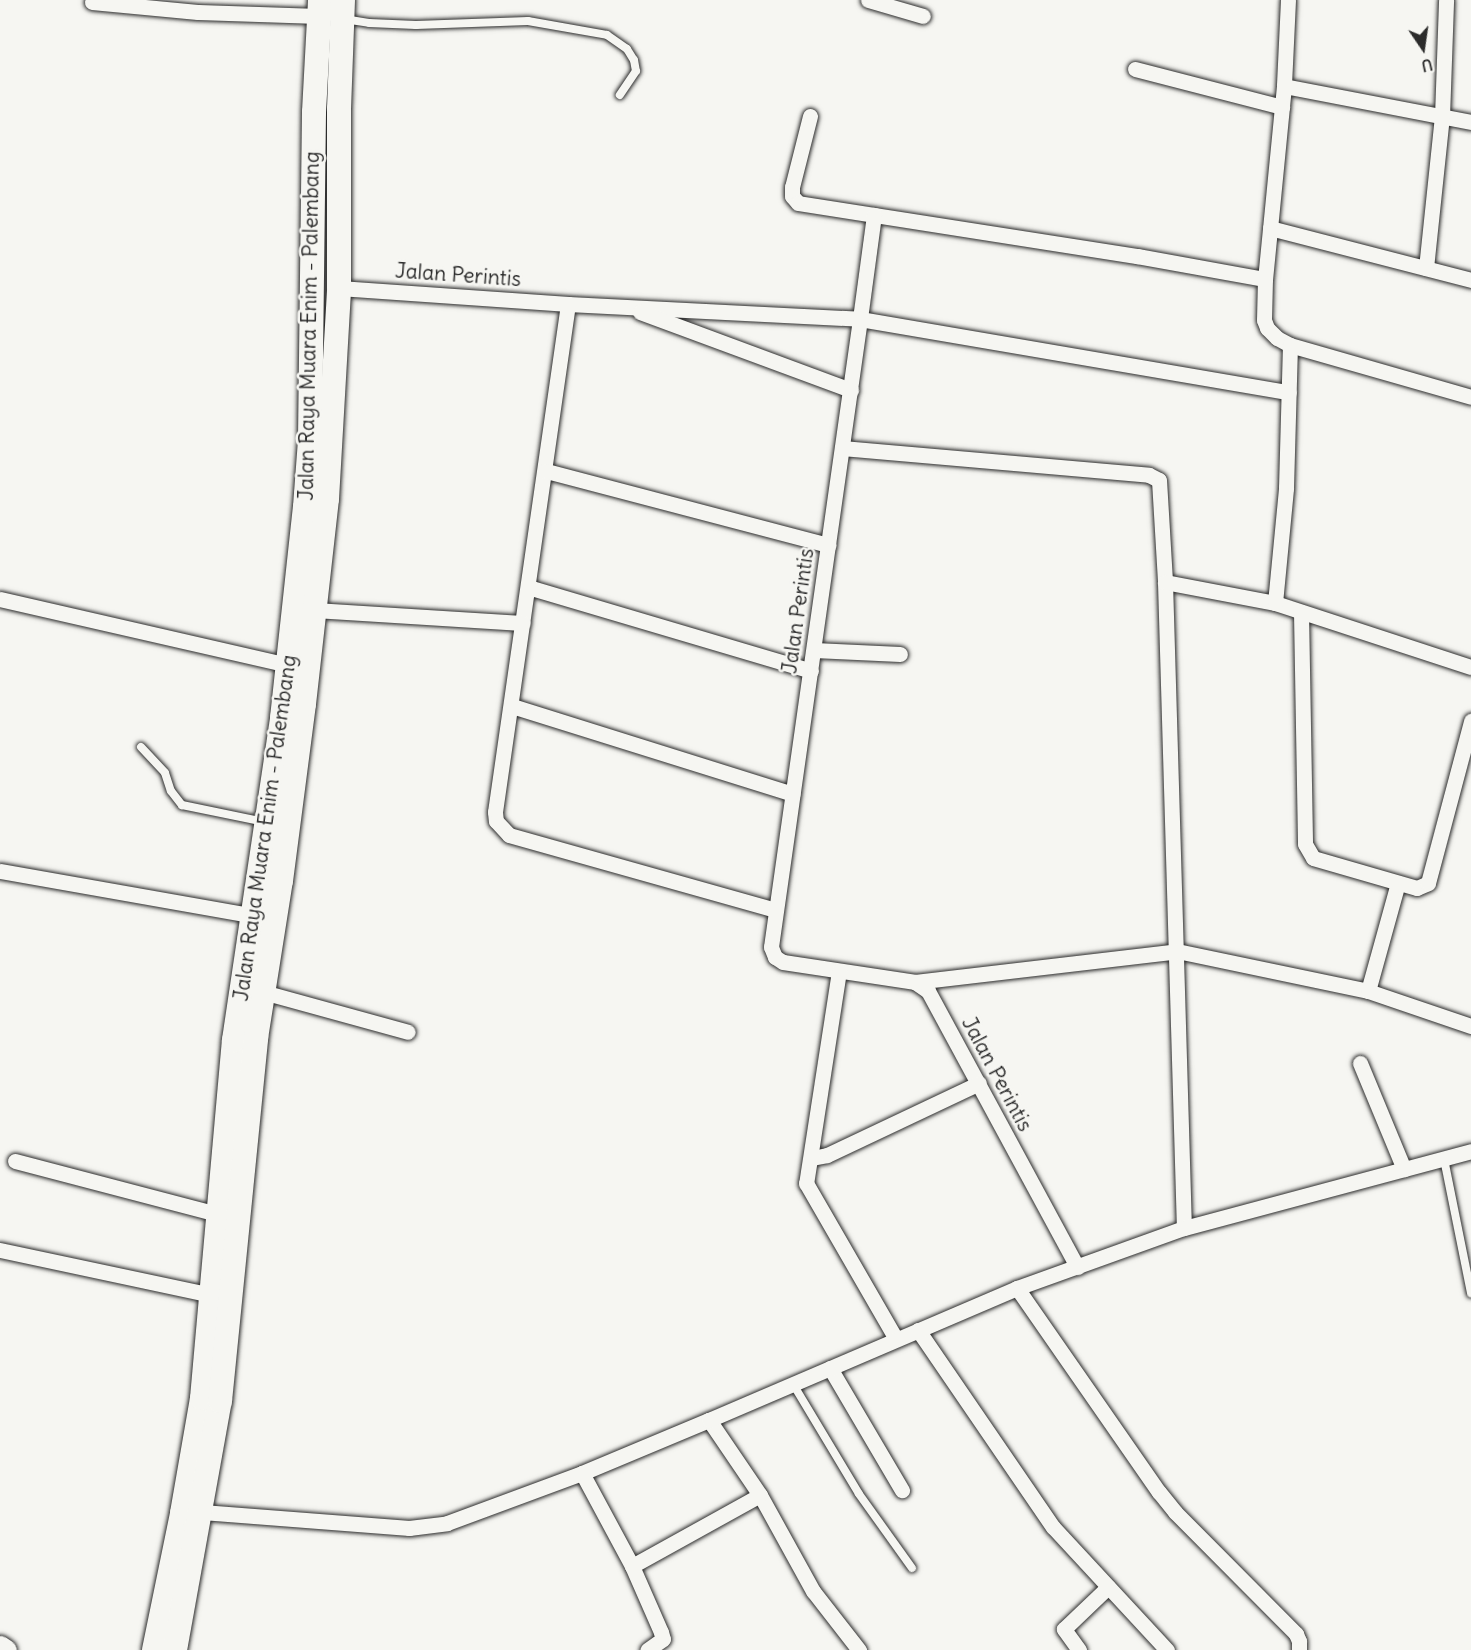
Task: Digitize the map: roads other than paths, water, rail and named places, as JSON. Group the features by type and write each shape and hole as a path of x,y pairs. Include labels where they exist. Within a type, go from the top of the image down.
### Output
{"main road":[{"name":"Jalan Raya Muara Enim - Palembang","path":"175,1650 202,1512 220,1401 263,992 266,822 289,665 310,440 319,8"},
{"name":"Jalan Raya Muara Enim - Palembang","path":"154,1650 202,1398 234,1040 263,917 304,704 327,499 339,288 343,9"},
{"path":"313,247 339,244"}],"street":[{"path":"868,0 923,16"},
{"path":"1288,0 1284,86 1265,279 1264,320 1271,333 1290,345 1471,397"},
{"path":"1425,268 1442,117 1446,0"},
{"path":"92,2 198,12 319,8"},
{"path":"1135,69 1282,107"},
{"path":"1284,86 1471,122"},
{"path":"810,117 792,187 792,196 798,202 806,205 1137,256 1265,279"},
{"path":"874,215 860,319 1289,392"},
{"path":"1270,228 1471,280"},
{"name":"Jalan Perintis","path":"339,288 568,304 860,319 771,947 778,960 915,982 922,986 933,998 1077,1267"},
{"path":"568,304 546,471 495,812 496,821 506,832 775,910"},
{"path":"625,307 851,390"},
{"path":"1275,603 1286,488 1290,345"},
{"path":"842,448 1149,474 1158,480 1165,582 1184,1228"},
{"path":"546,471 828,545"},
{"path":"1165,582 1275,603 1471,666"},
{"path":"528,587 811,671"},
{"path":"0,599 289,665"},
{"path":"314,610 523,623"},
{"path":"1301,612 1306,848 1316,859 1398,883 1420,887 1428,883 1471,721"},
{"path":"814,650 900,654"},
{"path":"512,706 793,794"},
{"path":"0,871 263,917"},
{"path":"1368,991 1398,883"},
{"path":"915,982 1177,951 1368,991 1471,1026"},
{"path":"839,971 812,1158 806,1174 808,1188 896,1339"},
{"path":"263,992 408,1032"},
{"path":"1360,1063 1404,1169"},
{"path":"812,1158 827,1155 979,1083"},
{"path":"202,1512 410,1528 467,1518 709,1420 1017,1288 1184,1228 1471,1151"},
{"path":"15,1161 218,1214"},
{"path":"0,1250 212,1295"},
{"path":"1017,1288 1159,1492 1175,1512 1296,1634 1299,1650"},
{"path":"918,1330 1053,1527 1167,1650"},
{"path":"830,1368 903,1490"},
{"path":"709,1420 760,1496 807,1582 859,1650"},
{"path":"582,1473 632,1566 663,1639 647,1650"},
{"path":"632,1566 760,1496"},
{"path":"1079,1650 1064,1629 1108,1587"},
{"path":"0,1646 6,1650"}],"lane":[{"path":"343,9 369,23 416,26 528,21 607,35 627,49 634,60 636,71 620,95"},
{"path":"141,747 165,774 171,791 182,805 266,822"},
{"path":"1444,1159 1471,1293"},
{"path":"793,1384 859,1494 912,1568"}]}
